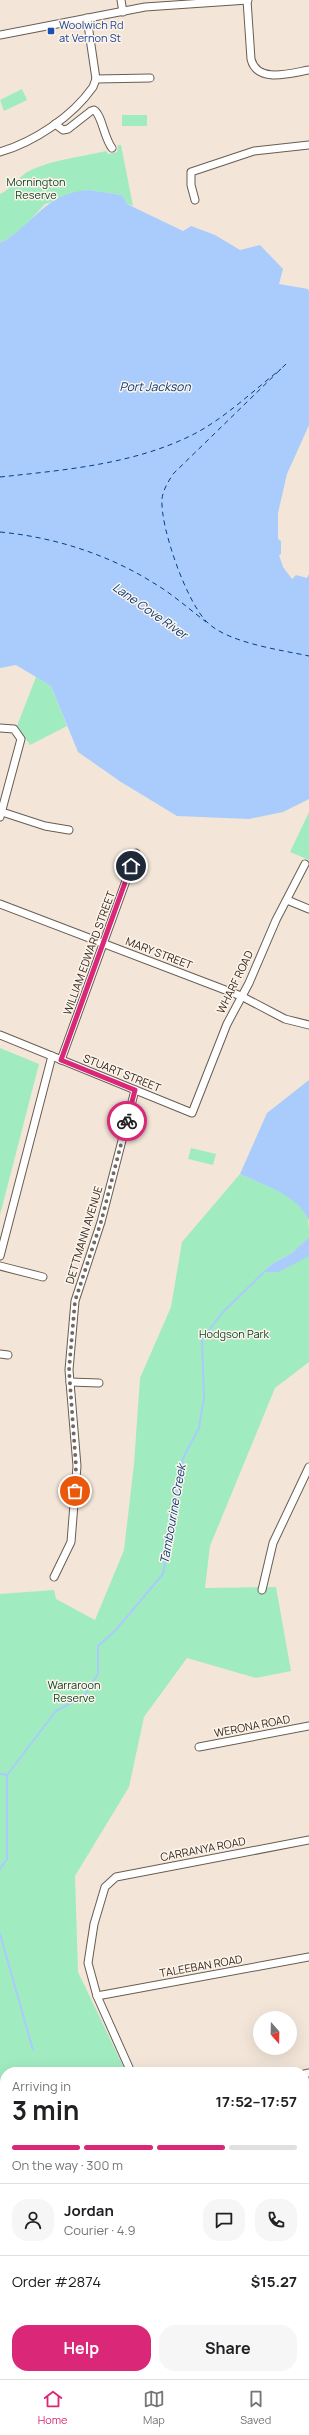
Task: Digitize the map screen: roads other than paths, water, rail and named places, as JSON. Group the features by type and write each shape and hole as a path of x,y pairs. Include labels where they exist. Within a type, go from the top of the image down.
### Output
{"street":[{"path":"121,0 123,12"},
{"path":"0,35 87,18 168,5 248,0 251,60 254,68 262,74 309,70"},
{"path":"0,152 33,140 55,124 88,94 96,79 87,18"},
{"path":"96,79 150,78"},
{"path":"55,124 63,130 68,129 94,110 100,117 106,140 112,148"},
{"path":"195,200 190,185 191,172 254,151 309,145"},
{"path":"0,728 14,729 19,735 21,745 1,814 45,826 69,830"},
{"name":"WILLIAM EDWARD STREET","path":"61,1060 105,944 136,853"},
{"name":"WHARF ROAD","path":"192,1113 218,1044 241,996 249,983 276,920 305,864"},
{"path":"287,900 309,909"},
{"name":"MARY STREET","path":"0,904 92,941 105,944 241,996 285,1019 309,1025"},
{"name":"STUART STREET","path":"0,1035 192,1113"},
{"path":"0,1256 52,1056"},
{"name":"DETTMANN AVENUE","path":"54,1577 71,1542 76,1466 69,1370 75,1301 101,1222 135,1090"},
{"path":"0,1266 43,1278"},
{"path":"70,1382 99,1383"},
{"path":"262,1590 273,1542 308,1469"},
{"path":"303,1478 309,1483"},
{"name":"WERONA ROAD","path":"199,1747 309,1726"},
{"name":"CARRANYA ROAD","path":"98,1996 88,1963 94,1924 105,1887 116,1877 309,1840"},
{"name":"TALEEBAN ROAD","path":"98,1996 309,1957"},
{"path":"98,1996 129,2067"}],"water":[{"name":"Port Jackson","path":"89,190 122,195 127,204 183,231 191,226 215,235 240,250 260,245 283,269 279,284 308,289 309,292 309,425 287,474 278,513 278,539 281,541 281,554 279,555 283,567 292,579 296,575 307,578 309,574 309,799 283,812 249,819 177,816 121,782 78,752 51,686 16,665 0,668 0,243 13,235 41,210 60,197"},
{"path":"309,1080 309,1221 304,1212 289,1198 240,1174 267,1113"},
{"path":"309,1237 309,1256 279,1272 263,1272 272,1264 292,1253"}],"waterway":[{"name":"Tambourine Creek","path":"0,1869 7,1859 7,1775 56,1711 84,1696 98,1674 98,1646 115,1631 163,1574 183,1458 199,1428 204,1397 202,1340 222,1313 265,1271"},
{"name":"Tambourine Creek","path":"0,1774 7,1775"},
{"name":"Tambourine Creek","path":"0,1934 33,2050"}],"place":[{"name":"Woolwich Rd at Vernon St","path":"51,31"}],"park label":[{"name":"Mornington Reserve","path":"36,188"},
{"name":"Hodgson Park","path":"234,1334"},
{"name":"Warraroon Reserve","path":"74,1691"}],"water label":[{"name":"Lane Cove River","path":"150,611"}]}
